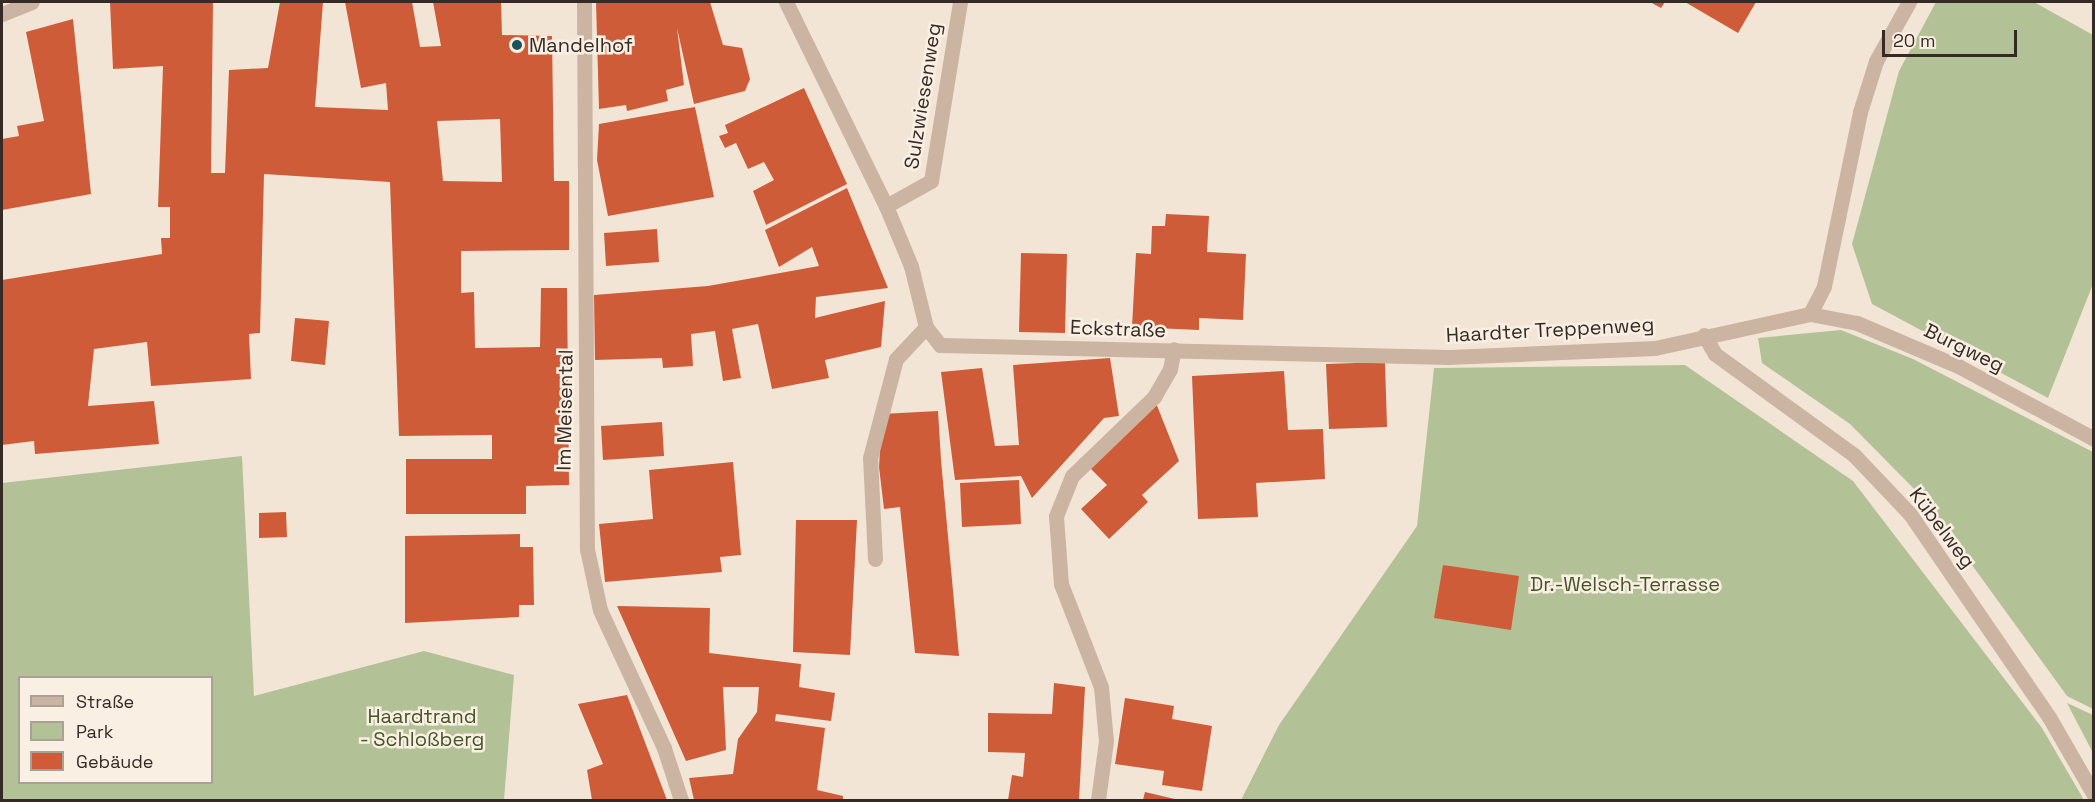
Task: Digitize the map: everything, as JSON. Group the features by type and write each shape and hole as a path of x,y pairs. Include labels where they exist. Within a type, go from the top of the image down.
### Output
{"street":[{"path":"2,14 32,2"},
{"name":"Im Meisental","path":"584,2 587,549 600,610 664,748 681,801"},
{"path":"786,2 886,206 911,266 926,327 896,359 870,458 874,560"},
{"name":"Sulzwiesenweg","path":"886,206 931,181 960,2"},
{"path":"1810,314 1824,286 1864,102 1876,61 1909,2"},
{"name":"Haardter Treppenweg","path":"1174,349 1449,357 1655,348 1810,314"},
{"name":"Burgweg","path":"1810,314 1857,323 1960,367 2094,439"},
{"name":"Eckstraße","path":"926,327 940,345 954,348 1174,349 1170,369 1154,397 1072,476 1056,516 1060,584 1101,687 1106,741 1098,801"},
{"name":"Kübelweg","path":"1704,336 1715,354 1854,455 1910,514 2049,717 2094,795"}],"green space":[{"path":"1936,2 2034,2 2093,35 2093,284 2048,398 1872,304 1852,244 1899,71"},
{"path":"1841,330 1913,359 2093,452 2093,709 2067,696 1924,499 1850,424 1762,363 1758,338"},
{"name":"Dr.-Welsch-Terrasse","path":"1685,365 1853,481 2042,728 2084,800 1241,800 1279,725 1417,526 1434,368"},
{"name":"Haardtrand - Schloßberg","path":"242,456 254,696 424,651 514,675 504,800 2,800 2,483"},
{"path":"2067,703 2093,715 2093,753"}],"building":[{"path":"110,2 213,2 211,173 225,173 229,70 268,68 280,2 323,2 315,107 388,110 386,83 361,88 345,2 412,2 420,47 441,46 433,2 501,2 502,35 552,36 554,181 569,181 569,250 461,251 461,293 474,292 475,348 540,347 541,288 567,288 569,485 526,486 526,514 406,514 406,459 492,459 492,435 399,436 390,182 264,174 260,333 249,334 251,379 151,386 147,342 94,349 88,406 154,401 159,444 35,454 34,441 2,445 2,280 162,254 161,238 170,238 170,207 158,207 163,66 113,69","holes":["500,119 502,182 443,181 437,121"]},
{"path":"596,2 710,2 723,45 742,48 750,79 745,91 694,104 677,28 684,85 666,90 668,101 627,111 626,105 599,109"},
{"path":"1650,2 1665,2 1661,8"},
{"path":"1685,2 1756,2 1738,33"},
{"path":"73,19 91,194 2,210 2,139 19,136 17,126 44,121 26,32"},
{"path":"804,88 847,184 766,225 753,191 774,180 764,162 748,169 736,143 725,148 719,136 728,133 725,125"},
{"path":"695,107 714,197 608,216 597,160 599,124"},
{"path":"847,188 888,288 816,297 815,318 885,301 881,347 825,360 829,378 772,389 758,324 732,329 741,378 723,381 715,331 691,334 693,366 663,368 662,358 595,360 594,295 708,286 819,266 812,247 779,267 765,230"},
{"path":"1166,214 1209,216 1207,252 1246,254 1243,320 1199,318 1199,330 1132,327 1136,253 1151,254 1152,226 1165,226"},
{"path":"657,229 659,262 606,266 604,233"},
{"path":"1021,253 1067,254 1065,333 1019,332"},
{"path":"295,318 329,321 325,365 291,361"},
{"path":"1110,358 1119,416 1104,418 1032,498 1021,476 955,480 941,372 982,368 995,446 1019,445 1013,365"},
{"path":"1385,362 1387,427 1329,429 1326,364"},
{"path":"1284,371 1288,430 1323,429 1325,479 1256,483 1258,517 1198,519 1192,376"},
{"path":"1156,403 1179,461 1142,495 1148,502 1109,539 1081,509 1107,485 1088,466"},
{"path":"938,411 959,656 915,653 900,507 884,509 879,467 882,414"},
{"path":"662,422 664,456 603,460 601,426"},
{"path":"733,462 741,555 720,557 722,572 605,582 599,524 653,519 649,470"},
{"path":"1019,480 1021,524 962,527 960,483"},
{"path":"286,512 287,537 259,538 259,513"},
{"path":"796,520 857,520 850,655 793,652"},
{"path":"520,534 520,547 533,547 534,605 519,605 519,617 405,623 405,536"},
{"path":"1443,565 1519,576 1511,630 1434,618"},
{"path":"617,606 710,608 709,653 801,664 799,687 835,693 831,721 776,714 775,721 825,728 817,790 843,796 843,800 694,800 689,778 733,774 738,739 757,712 759,687 723,687 726,750 686,761"},
{"path":"1054,683 1085,687 1079,800 1008,800 1012,775 1023,777 1025,753 988,752 988,713 1052,714"},
{"path":"627,695 667,800 592,800 587,770 603,764 578,704"},
{"path":"1125,698 1174,706 1172,719 1212,726 1202,791 1162,785 1164,771 1115,764"},
{"path":"1145,792 1179,800 1143,800"}],"place":[{"name":"Mandelhof","path":"517,45"}]}
